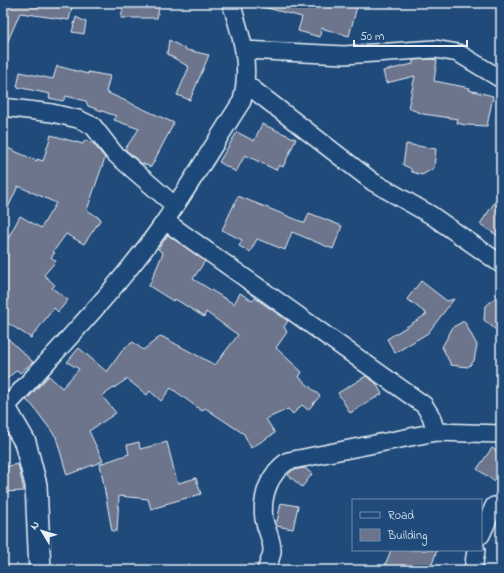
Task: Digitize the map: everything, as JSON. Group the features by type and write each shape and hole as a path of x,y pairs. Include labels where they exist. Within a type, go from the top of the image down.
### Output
{"main road":[{"path":"4,405 25,442 36,485 40,570"}],"street":[{"path":"4,405 80,326 165,221 242,101 246,84 245,50 231,3"},
{"path":"245,50 344,55 435,48 458,53 501,79"},
{"path":"246,84 367,178 431,215 501,264"},
{"path":"3,107 78,119 93,126 114,153 174,205"},
{"path":"165,221 424,405 431,416 436,432"},
{"path":"266,570 272,552 264,519 264,498 270,478 280,466 288,460 436,432 501,434"},
{"path":"482,533 494,506"},
{"path":"473,570 476,551"}],"building":[{"path":"3,3 73,3 69,20 20,13 3,52 3,13 8,15 8,11 3,10"},
{"path":"124,3 160,3 157,18 121,18"},
{"path":"264,3 358,3 349,36 321,28 320,37 298,31 302,17 263,7"},
{"path":"76,17 86,22 84,34 72,32"},
{"path":"169,40 187,50 209,55 190,100 177,95 189,67 167,54"},
{"path":"413,60 437,60 434,81 470,88 469,90 493,96 487,126 465,125 457,123 458,119 423,114 408,108 415,76 386,83 383,71 413,64"},
{"path":"57,66 88,74 88,72 110,76 106,92 174,123 151,167 141,163 125,149 139,129 114,120 116,116 88,106 86,101 66,96 63,101 49,98 50,94 17,87 20,72 53,79"},
{"path":"262,124 296,139 283,167 279,165 276,170 245,155 236,172 219,162 237,132 254,141"},
{"path":"51,135 83,144 85,140 93,143 105,158 87,210 101,219 84,244 66,234 53,252 55,253 51,257 56,261 44,275 55,285 52,288 68,300 58,312 54,308 31,338 3,320 3,238 7,240 20,216 41,228 56,203 18,186 3,219 3,146 37,161 37,159 43,161"},
{"path":"406,144 436,149 434,168 422,175 412,172 410,168 403,165"},
{"path":"501,193 501,238 480,224"},
{"path":"238,196 305,223 309,213 342,226 333,249 292,232 285,250 257,239 250,252 239,246 242,240 222,230"},
{"path":"168,235 205,261 193,279 234,304 240,293 253,301 255,298 288,321 284,327 287,332 276,348 302,372 299,377 320,396 308,410 302,405 293,414 288,409 266,419 275,433 251,448 244,434 205,408 202,411 171,388 161,401 150,391 147,395 127,379 102,396 116,413 89,431 103,461 67,475 56,437 32,405 26,400 49,376 62,388 79,369 67,362 79,348 107,372 124,348 133,342 143,350 161,336 215,365 238,335 206,312 204,317 175,299 173,301 149,286 163,253 158,249"},
{"path":"421,281 447,301 454,299 428,333 395,353 387,339 427,314 407,299"},
{"path":"501,292 501,334 484,320 485,307"},
{"path":"464,321 477,345 474,361 468,367 451,365 442,347 453,327"},
{"path":"3,334 33,362 20,373 17,370 3,382"},
{"path":"366,376 375,382 382,394 350,413 338,393"},
{"path":"139,442 140,449 167,442 177,482 179,483 196,478 201,494 151,509 148,499 119,496 117,531 112,531 100,464 129,454 127,445"},
{"path":"492,448 501,454 501,486 477,469"},
{"path":"18,464 24,491 3,492 3,467"},
{"path":"305,468 312,474 302,487 288,475 292,470"},
{"path":"281,503 298,506 293,529 276,526"},
{"path":"391,551 437,551 430,570 383,570"}]}
